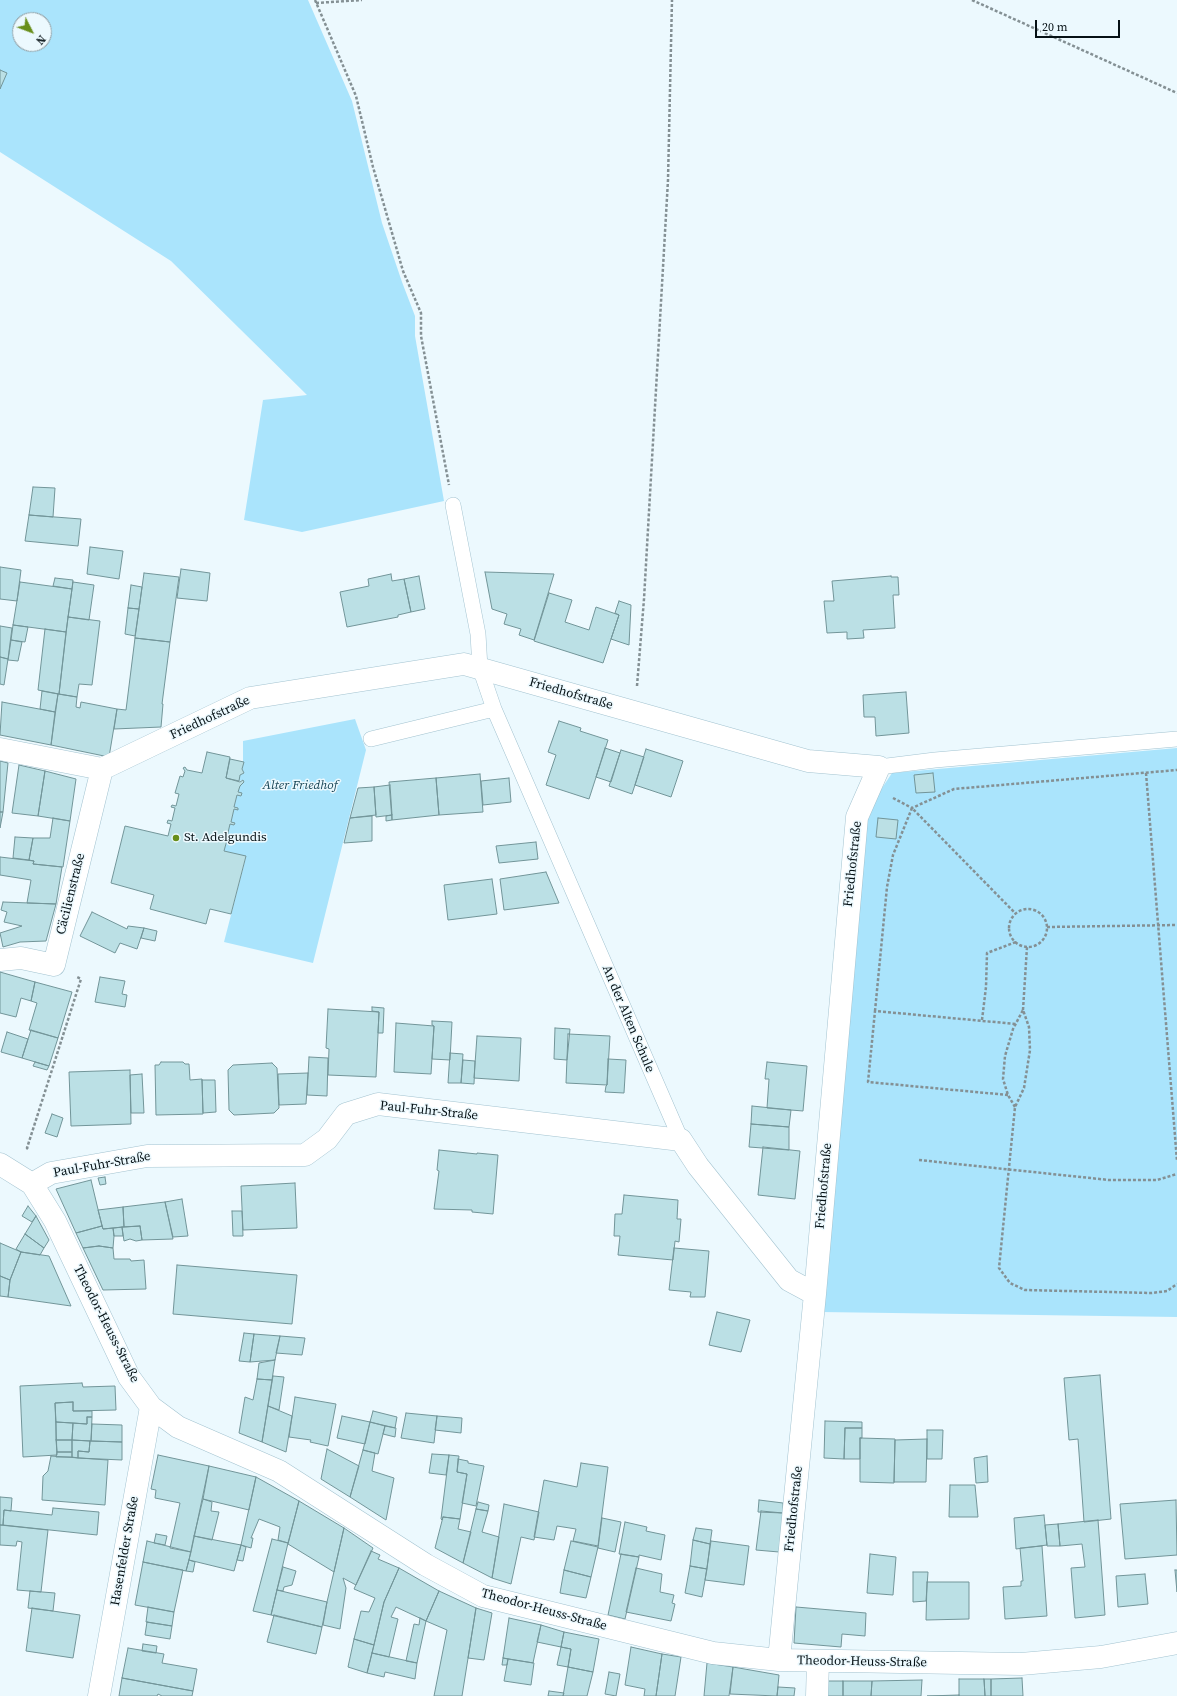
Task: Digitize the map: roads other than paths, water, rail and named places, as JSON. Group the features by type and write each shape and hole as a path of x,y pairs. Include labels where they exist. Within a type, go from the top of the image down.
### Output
{"street":[{"name":"Friedhofstraße","path":"102,769 250,698 464,664 808,761 880,767 856,817 815,1294 779,1660"},
{"path":"0,749 102,769"},
{"name":"Cäcilienstraße","path":"0,960 21,958 54,965 102,769"},
{"name":"Paul-Fuhr-Straße","path":"32,1184 50,1173 147,1156 306,1155 327,1139 346,1114 378,1104 681,1140"},
{"name":"An der Alten Schule","path":"681,1140 698,1166 789,1280 815,1294"},
{"name":"Theodor-Heuss-Straße","path":"0,1164 32,1184 55,1221 129,1377 151,1407 178,1427 279,1471 426,1565 483,1596 713,1653 779,1660 1021,1664 1101,1657 1177,1643"},
{"name":"Hasenfelder Straße","path":"99,1696 151,1407"},
{"path":"817,1696 818,1661"}],"lane":[{"name":"An der Alten Schule","path":"453,505 478,634 480,668 494,709 681,1140"},
{"path":"371,739 494,709"},
{"path":"880,767 935,760 1177,739"}],"place":[{"name":"St. Adelgundis","path":"176,838"}],"park label":[{"name":"Alter Friedhof","path":"300,786"}]}
